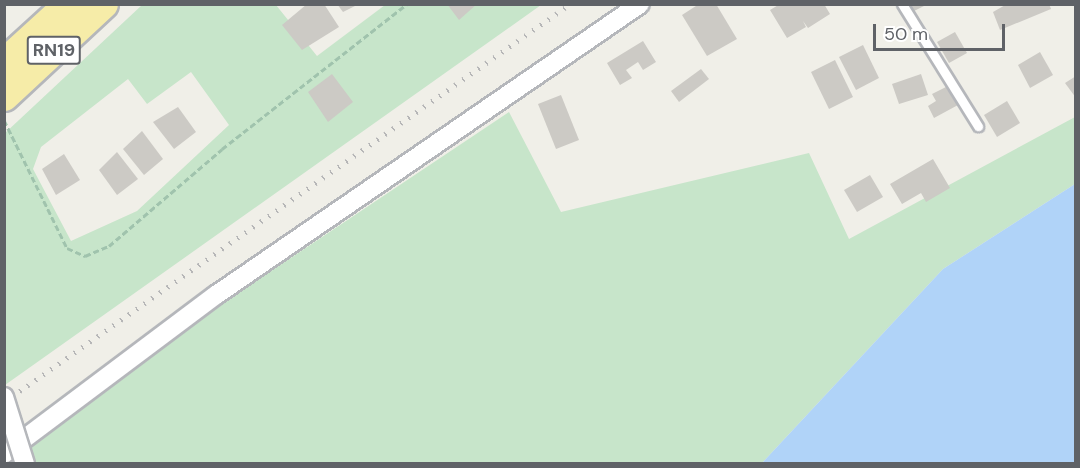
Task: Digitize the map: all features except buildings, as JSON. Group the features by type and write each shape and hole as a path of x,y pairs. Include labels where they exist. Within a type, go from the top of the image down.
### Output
{"highway":[{"name":"RN19","path":"8,86 70,4"},
{"name":"RN19","path":"8,86 103,4"}],"street":[{"path":"4,454 216,294 640,4"},
{"path":"4,397 25,464"}],"lane":[{"path":"902,4 978,126"}],"path":[{"path":"4,120 68,248 85,256 109,246 222,149 407,4"}],"green space":[{"path":"142,5 276,5 317,56 385,5 541,5 5,385 4,134","holes":["191,72 229,125 137,211 71,241 33,169 41,147 128,79 147,104"]},
{"path":"509,112 561,212 809,153 849,239 1075,117 1075,184 943,269 762,463 5,464 5,449"}],"water":[{"path":"1075,184 1075,463 762,463 943,269"}],"railway":[{"path":"4,402 570,4"}]}
